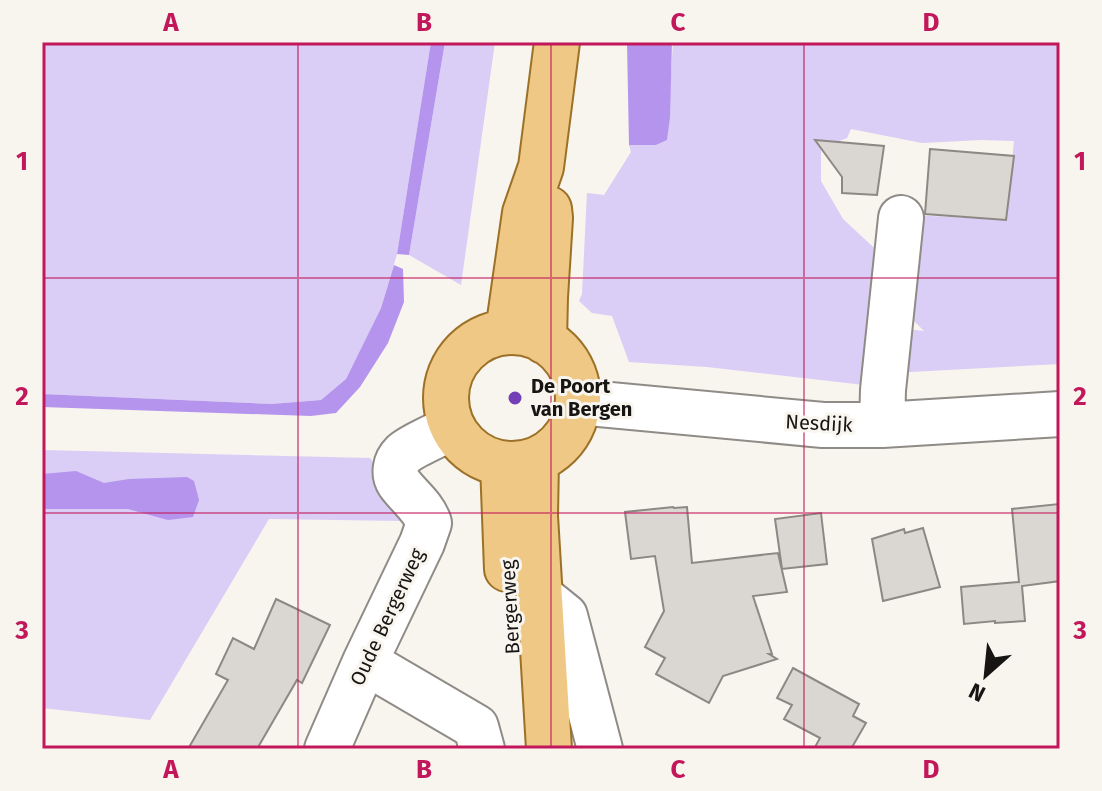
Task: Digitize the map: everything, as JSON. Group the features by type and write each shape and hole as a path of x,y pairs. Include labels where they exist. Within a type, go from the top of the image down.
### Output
{"main road":[{"path":"526,337 525,213 541,167 557,42"},
{"path":"486,337 526,337 559,352 570,367 578,402 572,427 557,447 519,462 482,458 465,445 452,427 446,407 447,385 454,365 468,348 486,337"},
{"name":"Bergerweg","path":"519,462 535,516 549,749"},
{"name":"Bergerweg","path":"519,462 504,518 516,714 528,749"}],"street":[{"path":"882,425 901,218"},
{"name":"Nesdijk","path":"578,402 823,425 882,425 1060,414"},
{"name":"Oude Bergerweg","path":"327,749 429,523 422,508 397,481 396,464 402,454 452,427"},
{"name":"Bergerweg","path":"539,595 565,616 600,749"},
{"path":"365,662 479,738"}],"shaded area":[{"path":"42,42 431,42 397,254 381,308 346,379 321,400 271,404 42,394"},
{"path":"431,42 445,42 409,255 397,254"},
{"path":"445,42 495,42 461,285 409,255"},
{"path":"627,42 672,42 667,140 656,145 629,145"},
{"path":"673,42 1060,42 1060,364 891,373 873,386 707,367 629,362 612,316 592,313 579,301 582,294 587,193 604,195 631,152 629,145 656,145 667,140","holes":["851,129 922,143 1014,141 1006,220 912,215 905,312 924,331 899,328 884,257 843,219 821,181 821,148 847,138"]},
{"path":"394,265 403,269 404,302 388,343 360,387 336,413 311,416 42,407 42,394 271,404 321,400 346,379 381,308"},
{"path":"42,450 370,458 381,472 404,521 269,519 150,720 42,708"},
{"path":"76,471 104,483 187,477 194,481 199,500 193,517 168,520 128,509 42,509 42,474"}],"building":[{"path":"815,140 884,146 877,195 842,193 842,177"},
{"path":"930,149 1014,156 1006,220 925,214"},
{"path":"1059,504 1060,581 1022,586 1025,621 964,624 961,587 1019,582 1012,509"},
{"path":"687,507 692,563 778,553 787,592 753,596 772,654 769,654 777,659 723,676 709,703 656,674 665,658 645,647 664,611 655,556 631,559 625,512"},
{"path":"821,513 827,564 782,569 775,519"},
{"path":"923,528 940,587 883,601 872,539 904,529 905,533"},
{"path":"276,599 330,625 302,683 297,680 257,749 188,749 228,680 216,674 233,638 254,649"},
{"path":"793,668 859,704 853,716 866,723 851,749 814,749 820,738 784,719 792,705 777,698"}],"place":[{"name":"De Poort van Bergen","path":"515,398"}]}
